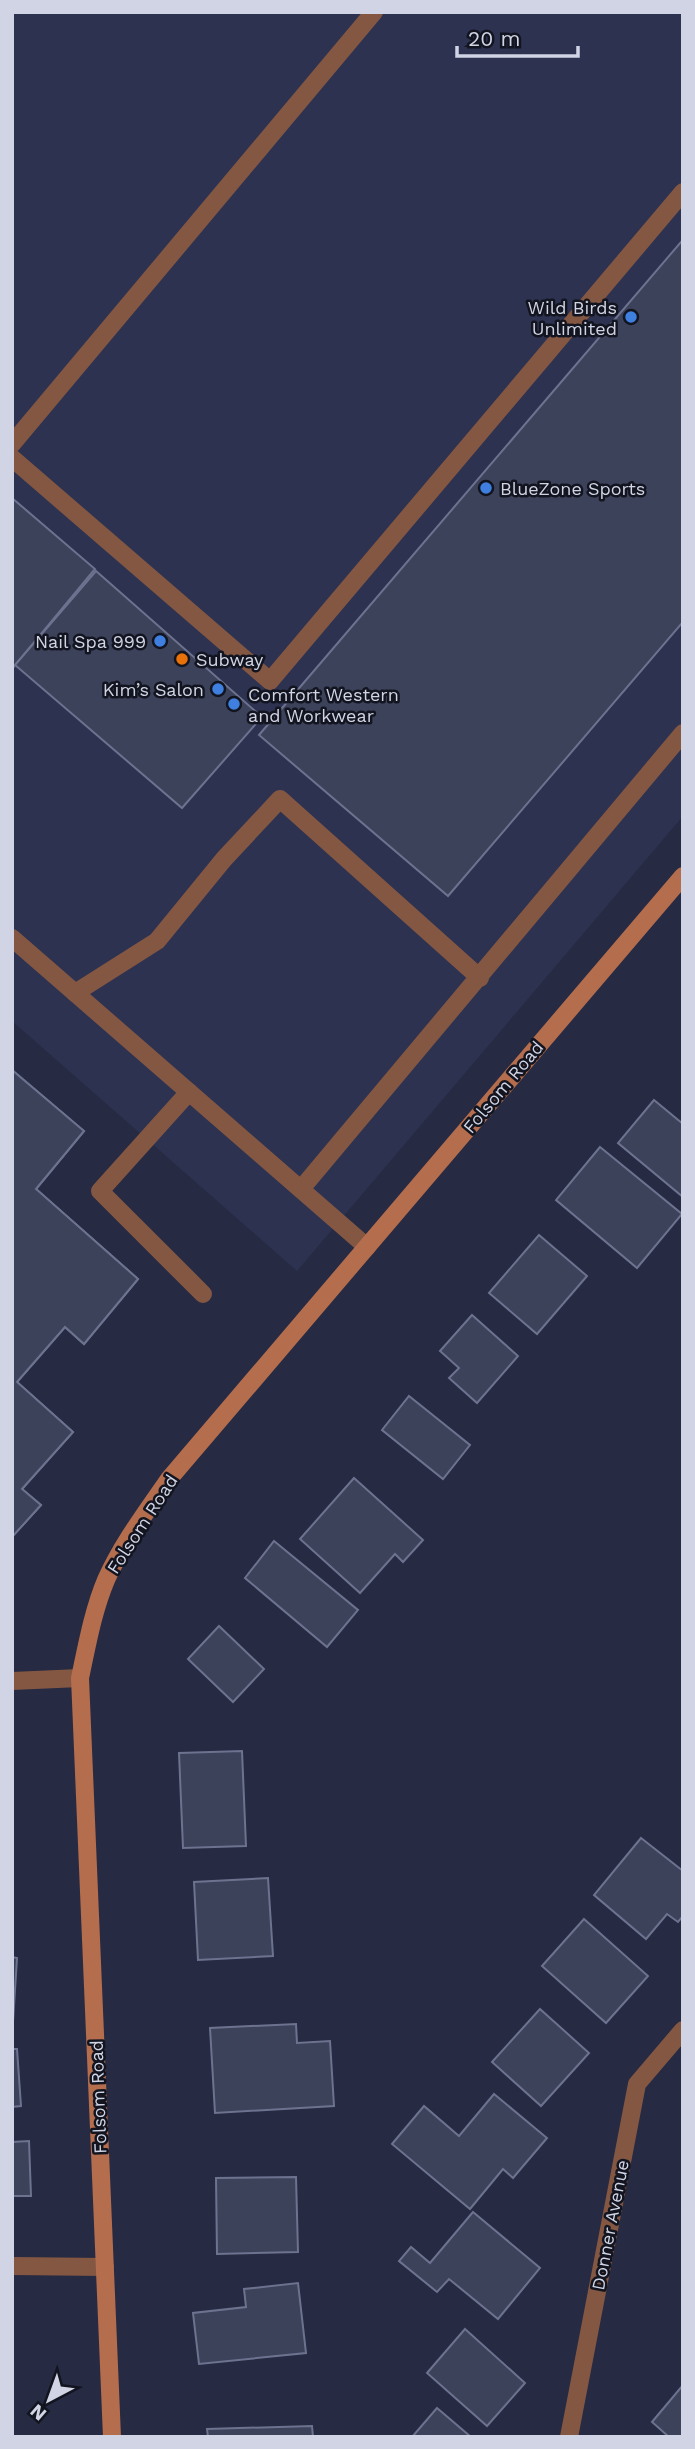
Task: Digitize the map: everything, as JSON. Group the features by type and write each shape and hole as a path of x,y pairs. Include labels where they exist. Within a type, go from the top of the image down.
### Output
{"street":[{"path":"12,444 374,12"},
{"path":"12,458 270,681 683,192"},
{"path":"301,1189 683,733"},
{"path":"75,993 157,942 224,859 280,799 480,978"},
{"name":"Folsom Road","path":"112,2437 80,1678 92,1622 107,1579 135,1528 169,1479 683,876"},
{"path":"12,938 367,1247"},
{"path":"189,1092 100,1191 203,1294"},
{"path":"12,1681 80,1678"},
{"name":"Donner Avenue","path":"569,2437 637,2084 683,2029"},
{"path":"12,2266 106,2267"}],"shaded area":[{"path":"12,12 683,12 683,816 297,1271 12,1021"}],"building":[{"path":"681,242 683,622 448,896 259,735"},
{"path":"12,498 95,569 12,669"},
{"path":"96,571 262,717 182,808 15,665"},
{"path":"12,1070 84,1131 36,1189 138,1279 84,1344 65,1327 17,1382 73,1432 22,1489 41,1505 12,1537"},
{"path":"12,1070 84,1131 36,1189 138,1279 84,1344 65,1327 17,1382 73,1432 22,1489 41,1505 12,1537"},
{"path":"654,1100 683,1124 683,1197 618,1143"},
{"path":"600,1147 682,1214 637,1268 556,1200"},
{"path":"539,1235 587,1276 537,1334 489,1293"},
{"path":"472,1315 518,1356 477,1403 449,1378 459,1368 440,1351"},
{"path":"409,1396 470,1445 443,1479 382,1430"},
{"path":"354,1478 423,1540 403,1562 395,1554 360,1593 300,1539"},
{"path":"274,1541 358,1610 327,1647 245,1578"},
{"path":"219,1626 264,1669 233,1702 188,1659"},
{"path":"242,1751 246,1846 183,1848 179,1753"},
{"path":"641,1838 683,1871 683,1916 678,1922 667,1914 646,1939 594,1895"},
{"path":"268,1878 273,1956 198,1960 194,1882"},
{"path":"584,1919 648,1976 606,2023 542,1966"},
{"path":"12,1957 17,1958 13,2022 12,2022"},
{"path":"540,2009 589,2053 541,2106 492,2062"},
{"path":"296,2024 297,2043 330,2041 334,2106 215,2113 210,2028"},
{"path":"12,2049 17,2049 21,2106 12,2107"},
{"path":"494,2094 547,2138 513,2178 503,2169 470,2209 392,2144 424,2106 459,2136"},
{"path":"29,2141 31,2196 12,2196 12,2142"},
{"path":"296,2177 298,2252 217,2254 216,2178"},
{"path":"473,2212 540,2268 498,2319 449,2279 437,2292 399,2261 411,2247 430,2263"},
{"path":"298,2283 306,2353 199,2364 193,2313 246,2307 244,2289"},
{"path":"465,2329 525,2383 487,2426 427,2373"},
{"path":"683,2385 683,2437 669,2437 652,2422"},
{"path":"437,2408 471,2437 412,2437"},
{"path":"312,2426 313,2437 208,2437 207,2429"}],"place":[{"name":"Wild Birds Unlimited","path":"631,317"},
{"name":"BlueZone Sports","path":"486,488"},
{"name":"Nail Spa 999","path":"160,641"},
{"name":"Subway","path":"182,659"},
{"name":"Kim’s Salon","path":"218,689"},
{"name":"Comfort Western and Workwear","path":"234,704"}]}
